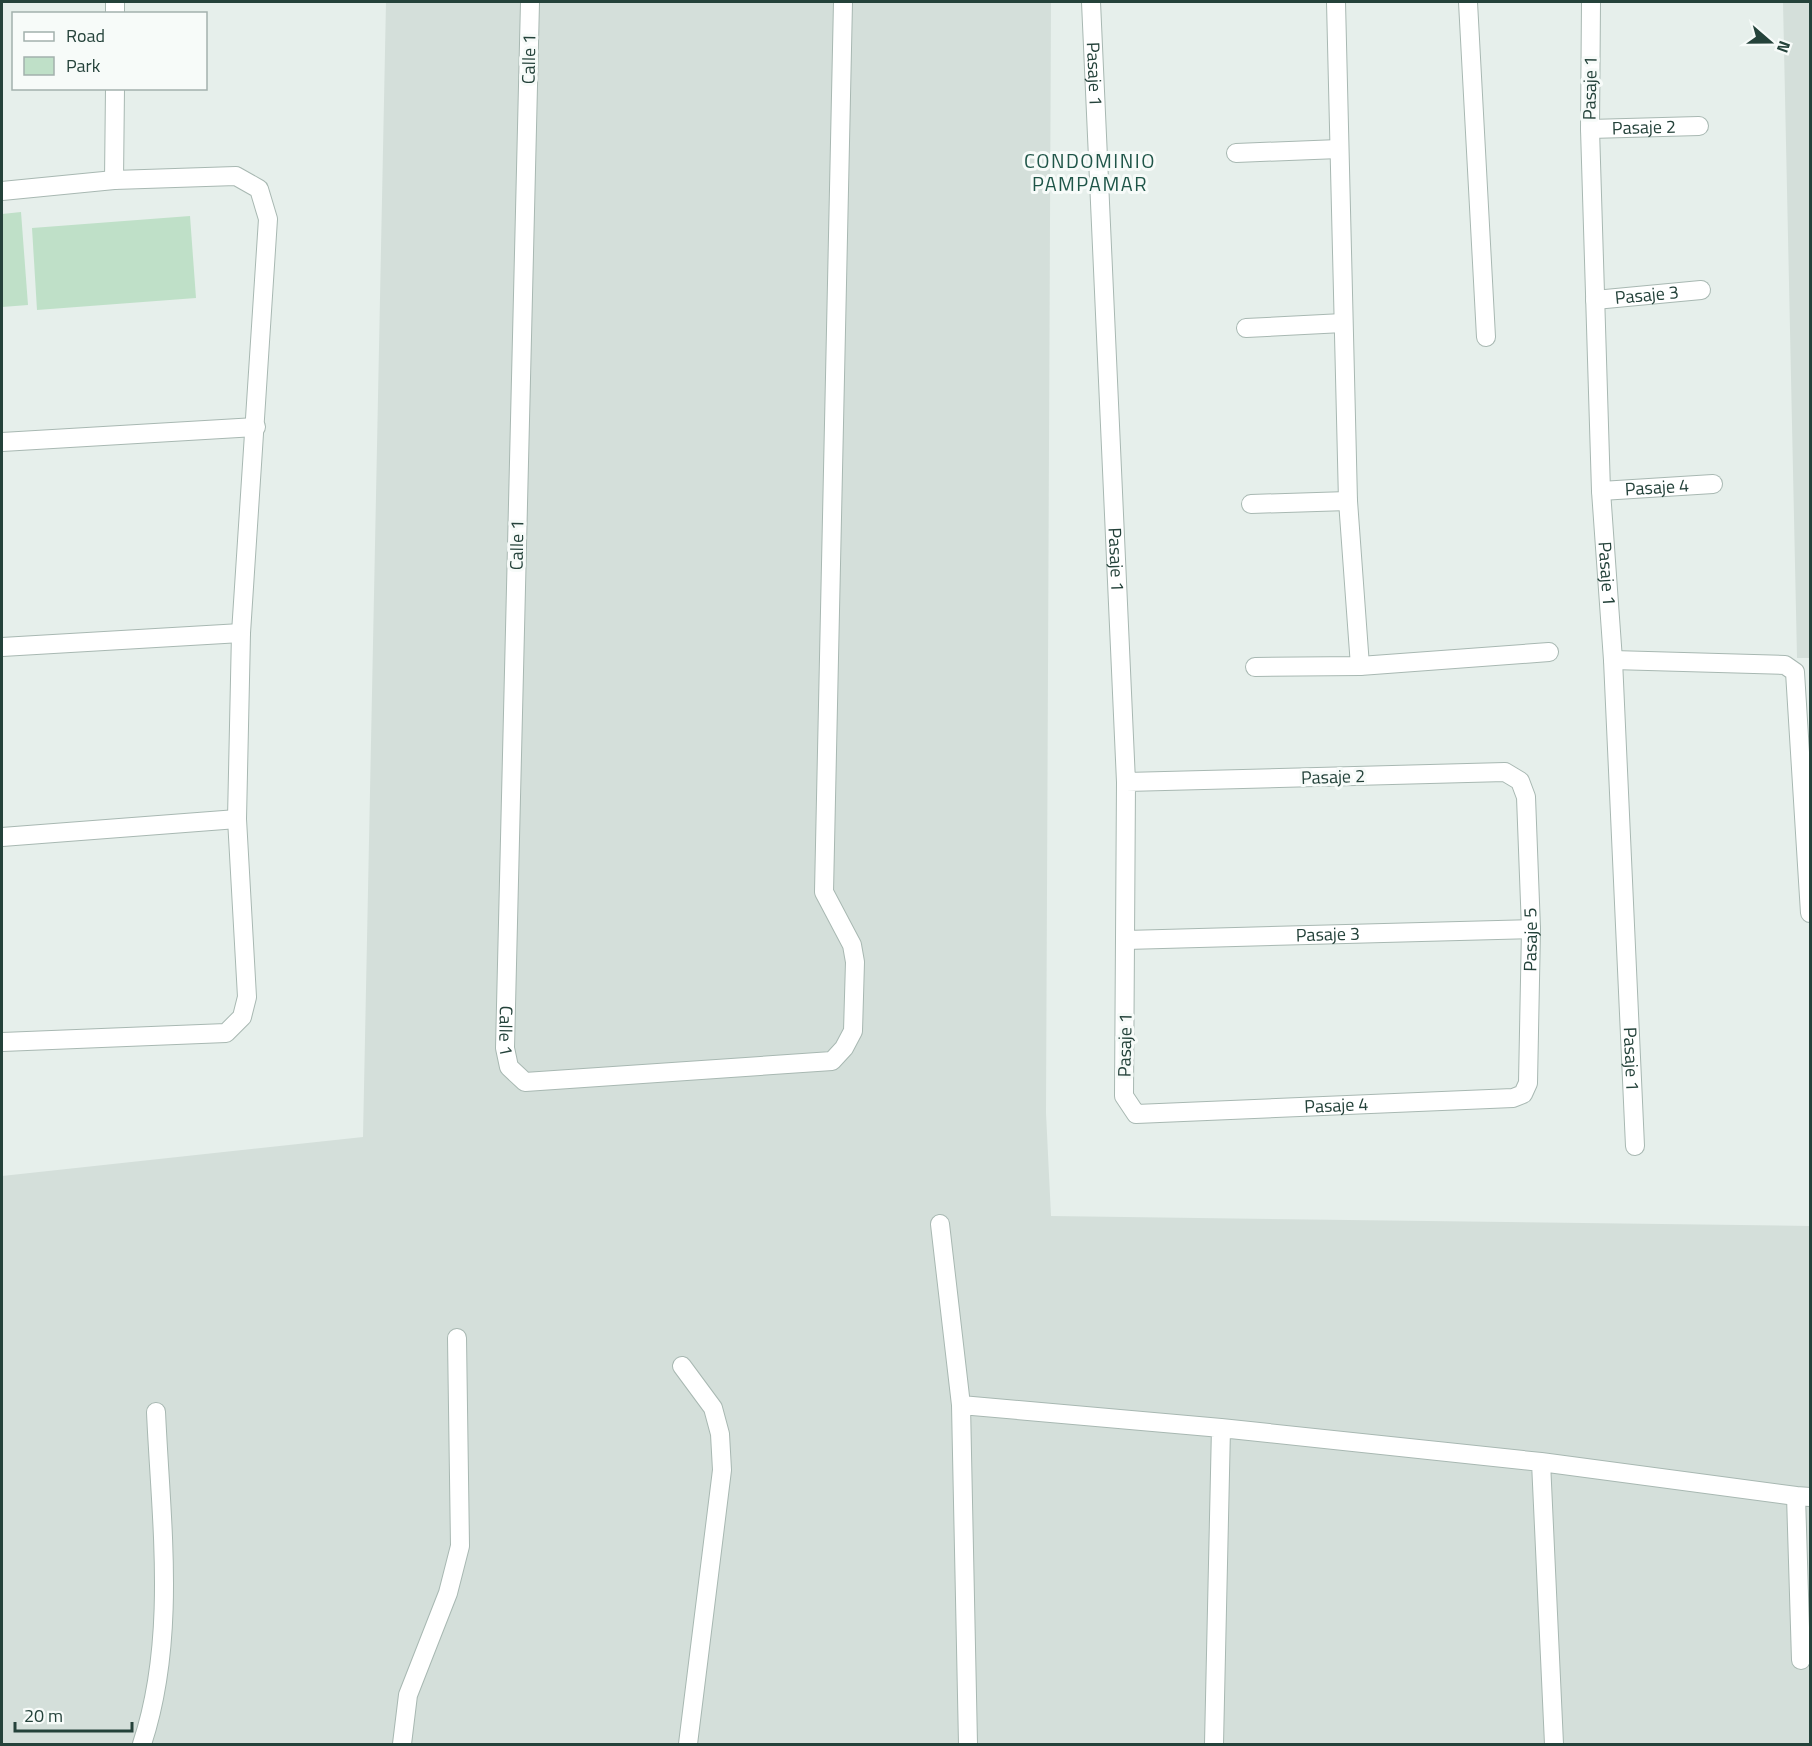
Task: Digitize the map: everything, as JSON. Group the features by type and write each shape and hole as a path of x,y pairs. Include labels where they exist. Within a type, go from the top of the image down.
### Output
{"street":[{"name":"Calle 1","path":"530,2 505,1048 509,1067 525,1082 832,1061 844,1047 853,1031 855,962 852,945 824,892 843,2"},
{"name":"Pasaje 1","path":"1091,2 1126,782 1124,1096 1136,1114"},
{"path":"1336,2 1348,501 1360,666"},
{"path":"1468,2 1486,337"},
{"name":"Pasaje 1","path":"1591,2 1590,129 1600,491 1613,660 1635,1146"},
{"path":"114,180 115,90"},
{"name":"Pasaje 2","path":"1590,129 1699,126"},
{"path":"1236,153 1339,149"},
{"path":"2,191 114,180 236,176 259,189 268,219 241,633 237,819 247,997 242,1017 226,1033 2,1041"},
{"name":"Pasaje 3","path":"1595,300 1701,290"},
{"path":"1246,328 1343,323"},
{"path":"2,442 256,427"},
{"name":"Pasaje 4","path":"1600,491 1713,484"},
{"path":"1251,504 1348,501"},
{"path":"2,647 241,633"},
{"path":"1255,667 1360,666 1549,652"},
{"path":"1613,660 1785,665 1794,672 1810,913"},
{"name":"Pasaje 2","path":"1126,782 1505,772 1520,781 1526,797"},
{"name":"Pasaje 5","path":"1526,797 1531,929 1528,1083"},
{"path":"2,837 237,819"},
{"name":"Pasaje 3","path":"1126,940 1531,929"},
{"name":"Pasaje 4","path":"1136,1114 1513,1098 1523,1094 1528,1083"},
{"path":"940,1224 961,1405 968,1744"},
{"path":"402,1744 408,1695 448,1593 460,1546 457,1338"},
{"path":"682,1366 713,1408 720,1434 722,1470 688,1744"},
{"path":"961,1405 1221,1428 1541,1462 1803,1496 1801,1660"},
{"path":"142,1744 162,1652 164,1581 156,1412"},
{"path":"1214,1744 1221,1428"},
{"path":"1541,1462 1554,1744"}],"shaded area":[{"path":"386,2 1051,2 1046,1113 1051,1216 1810,1226 1810,1744 2,1744 2,1176 363,1137"},
{"path":"1783,2 1810,2 1810,658 1797,658"}],"green space":[{"path":"21,212 28,305 2,307 2,214"},
{"path":"190,216 196,298 37,310 32,228"}],"district":[{"name":"CONDOMINIO PAMPAMAR","path":"1090,172"}]}
